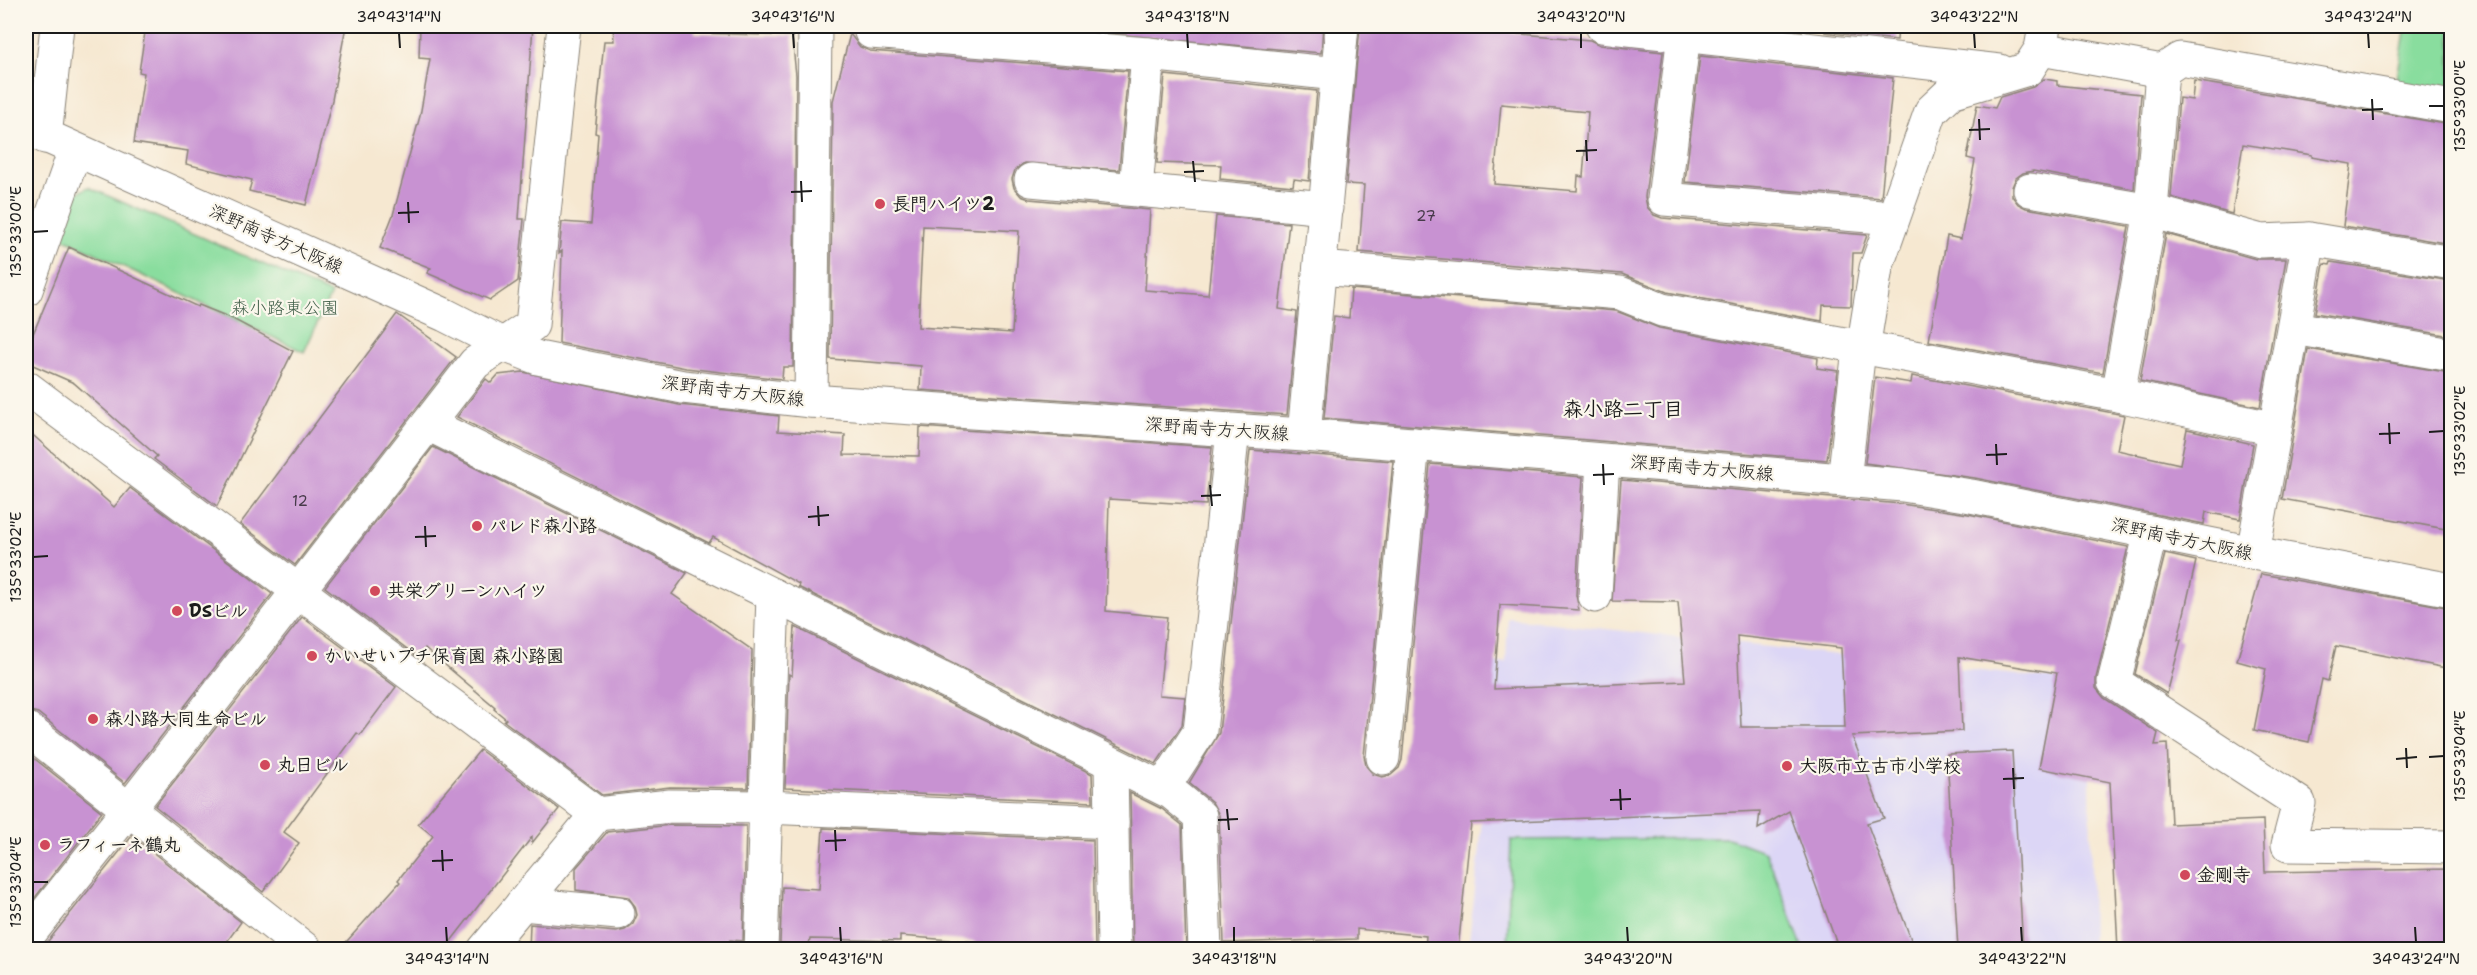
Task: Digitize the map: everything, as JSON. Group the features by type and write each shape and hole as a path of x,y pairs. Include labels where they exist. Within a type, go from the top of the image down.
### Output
{"street":[{"path":"35,132 57,26"},
{"path":"26,938 475,363 532,325 564,26"},
{"path":"811,401 815,26"},
{"path":"1304,435 1342,26"},
{"path":"1602,26 1684,34 1795,36 2016,72"},
{"path":"871,32 1148,54 1337,74"},
{"path":"1684,34 1664,199 1893,218"},
{"path":"1844,480 1858,358 1863,349 1876,268 1930,111 1951,92 2028,69 2043,38 2162,71"},
{"path":"1136,189 1148,54"},
{"path":"2118,396 2151,211 2162,71 2180,58 2451,107"},
{"name":"深野南寺方大阪線","path":"35,132 445,315 504,345 538,358 683,387 811,401 1304,435 1844,480 1971,496 2253,554 2451,590"},
{"path":"26,290 75,150"},
{"path":"1031,180 1326,207"},
{"path":"2030,190 2151,211 2261,241 2309,239 2451,263"},
{"path":"2253,554 2309,239"},
{"path":"1320,268 1620,293 1662,310 2118,396 2276,429"},
{"path":"2294,328 2451,355"},
{"path":"26,387 297,592 597,814 670,806 765,807 1112,822"},
{"path":"428,424 1163,788 1200,816 1205,950"},
{"path":"1163,788 1200,731 1233,431"},
{"path":"1383,758 1413,444"},
{"path":"1595,596 1603,460"},
{"path":"2151,532 2114,682 2299,803 2288,845 2451,847"},
{"path":"761,950 773,595"},
{"path":"26,728 306,950"},
{"path":"1111,764 1114,950"},
{"path":"484,950 597,814"},
{"path":"522,903 618,912"}],"shaded area":[{"name":"大阪市立古市小学校","path":"1508,618 2089,683 2092,949 1468,950 1480,848 1490,664 1506,662"}],"green space":[{"path":"2406,26 2451,26 2451,94 2396,84"},
{"name":"森小路東公園","path":"88,187 331,294 304,352 61,237 73,195"},
{"path":"1728,838 1766,852 1803,949 1507,949 1511,840"}],"building":[{"path":"146,26 346,26 332,100 306,205 249,191 252,180 186,164 188,151 134,143 144,73 139,72"},
{"path":"420,26 533,26 519,219 524,219 518,281 490,300 427,273 431,268 380,248 393,215 420,116 430,59 419,58"},
{"path":"613,26 695,26 695,33 792,36 796,75 793,367 783,367 782,379 686,368 559,343 562,251 559,253 562,222 591,224 598,134 595,133 604,41 614,41"},
{"path":"1026,26 1323,26 1321,53"},
{"path":"1360,26 1510,26 1510,33 1590,40 1600,45 1663,52 1645,197 1647,207 1654,215 1662,218 1867,235 1861,253 1853,253 1851,306 1823,305 1822,321 1667,292 1622,274 1359,252 1364,185 1346,184","holes":["1501,104 1588,112 1583,177 1578,176 1577,191 1494,184"]},
{"path":"1825,26 1898,26 1897,40 1825,32"},
{"path":"850,34 860,47 870,51 1128,71 1119,170 1024,163 1015,170 1012,179 1014,188 1021,196 1029,199 1150,210 1145,290 1208,295 1216,216 1289,223 1279,309 1297,312 1287,415 920,390 921,366 830,359 833,101","holes":["923,226 1019,231 1012,333 918,327"]},
{"path":"1700,56 1893,78 1881,198 1685,182"},
{"path":"1165,75 1317,91 1309,181 1294,179 1293,186 1220,179 1221,165 1157,163"},
{"path":"2044,79 2057,81 2057,85 2141,94 2134,189 2033,171 2023,173 2016,178 2012,187 2012,196 2018,204 2026,208 2129,226 2103,373 1929,341 1947,236 1961,239 1975,160 1967,158 1977,105 1995,108 2000,97 2033,87"},
{"path":"2194,81 2451,125 2451,244 2343,226 2351,164 2312,157 2312,155 2243,144 2232,214 2171,197 2179,98 2192,100"},
{"path":"2166,234 2256,259 2286,259 2260,407 2140,381"},
{"path":"69,247 198,307 199,305 231,318 293,351 217,506 154,459 157,456 74,383 26,362 26,351"},
{"path":"2331,262 2451,281 2451,336 2315,313 2324,264 2330,265"},
{"path":"1351,289 1616,311 1659,328 1818,358 1817,368 1838,371 1827,460 1324,418 1334,316 1349,318"},
{"path":"397,314 456,357 295,565 240,524"},
{"path":"2308,349 2451,373 2451,530 2282,499"},
{"path":"523,372 679,405 779,416 778,431 845,435 844,455 919,456 920,427 1212,447 1206,505 1109,499 1106,611 1167,617 1159,695 1185,697 1182,725 1156,764 798,587 799,584 713,537 709,543 457,417 486,379 491,383 498,375"},
{"path":"1912,376 2124,415 2117,450 2180,464 2187,429 2253,444 2240,519 2206,512 2204,524 1975,478 1865,463 1875,377 1911,383"},
{"path":"26,429 114,507 130,488 272,594 125,783 38,713 26,710"},
{"path":"433,447 687,573 672,594 752,650 748,788 670,787 602,795 504,721 506,719 494,709 495,707 425,648 418,657 325,587"},
{"path":"1250,450 1393,461 1364,756 1366,766 1373,774 1382,777 1391,775 1399,768 1402,760 1430,464 1583,477 1576,595 1579,610 1500,605 1494,689 1685,681 1678,602 1612,601 1621,480 1901,504 1968,514 2128,547 2096,678 2096,688 2104,698 2158,733 2155,745 2167,744 2171,824 2263,820 2265,872 2451,869 2451,950 2118,950 2110,782 2039,768 2057,673 1959,657 1962,731 1852,736 1884,818 1867,823 1915,950 1839,950 1789,811 1758,829 1760,811 1471,823 1458,950 1425,950 1426,936 1357,929 1357,939 1224,943 1219,815 1212,802 1189,783 1219,733","holes":["1737,636 1841,648 1845,727 1741,727"]},
{"path":"2165,554 2196,561 2178,640 2181,640 2167,694 2135,674"},
{"path":"2261,574 2451,608 2451,669 2336,646 2328,681 2322,679 2309,742 2254,730 2266,669 2237,661"},
{"path":"302,617 396,687 360,735 357,733 284,832 299,843 263,892 155,806"},
{"path":"795,627 1092,774 1093,802 785,788 789,674 792,676"},
{"path":"480,750 559,809 532,843 532,837 444,950 339,950 400,882 398,880 433,836 418,824"},
{"path":"2012,751 2023,950 1958,950 1947,754"},
{"name":"ラフィーネ鶴丸","path":"26,752 102,812 26,909"},
{"path":"1130,793 1162,809 1182,825 1186,950 1133,950"},
{"path":"671,825 746,826 743,941 730,940 730,950 529,950 530,924 616,932 625,930 633,924 637,915 635,906 628,897 576,890 576,868 607,832"},
{"path":"823,828 1093,840 1095,950 975,945 975,942 900,936 900,941 810,939 809,945 780,943 782,887 819,889"},
{"path":"132,836 241,922 221,950 41,950"}],"place":[{"name":"長門ハイツ2","path":"880,204"},
{"name":"パレド森小路","path":"477,526"},
{"name":"共栄グリーンハイツ","path":"375,591"},
{"name":"DSビル","path":"177,611"},
{"name":"かいせいプチ保育園 森小路園","path":"312,656"},
{"name":"森小路大同生命ビル","path":"93,719"},
{"name":"丸日ビル","path":"265,765"},
{"name":"大阪市立古市小学校","path":"1787,766"},
{"name":"ラフィーネ鶴丸","path":"45,845"},
{"name":"金剛寺","path":"2185,875"}],"district":[{"name":"森小路二丁目","path":"1623,409"}]}
